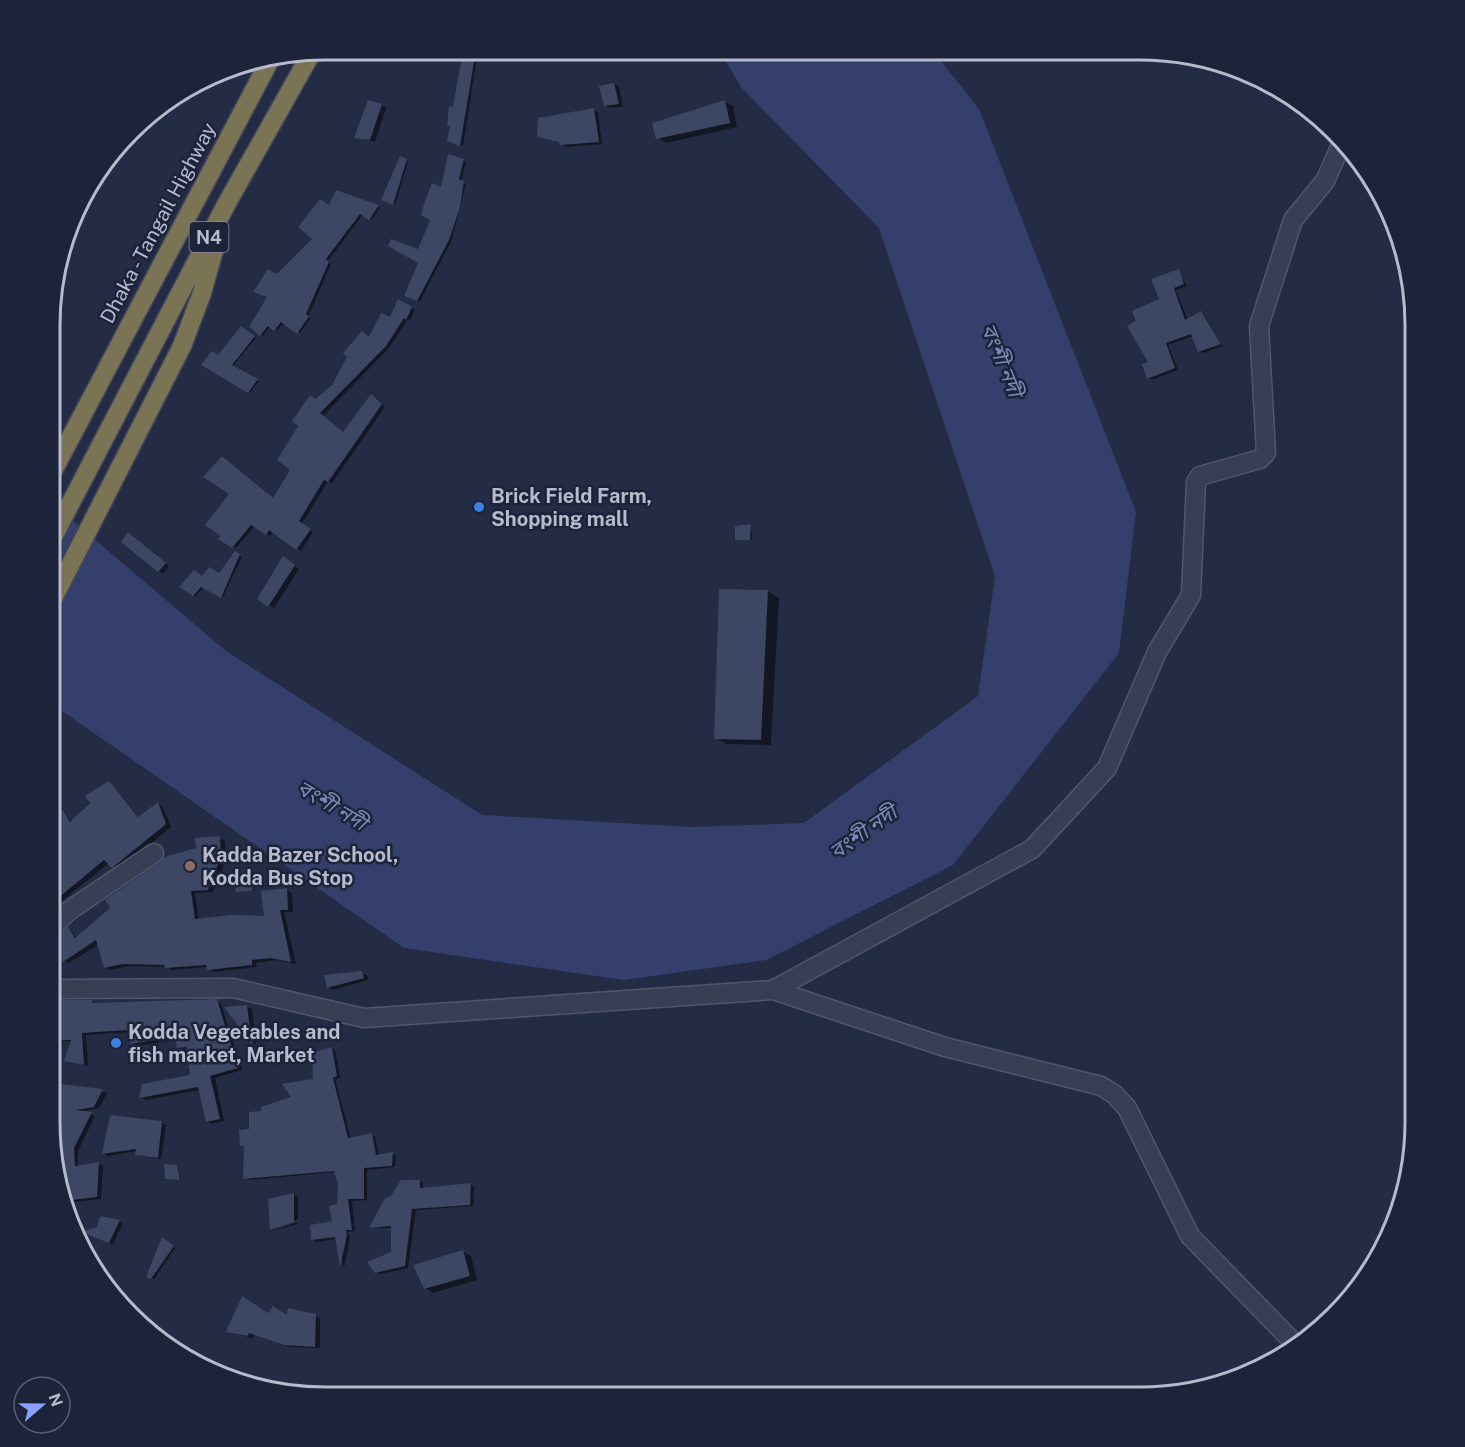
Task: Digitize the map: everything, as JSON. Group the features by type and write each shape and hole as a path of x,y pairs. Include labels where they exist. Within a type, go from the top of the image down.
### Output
{"highway":[{"name":"N4","path":"60,523 227,203 307,61"},
{"name":"Dhaka - Tangail Highway","path":"60,457 266,67"},
{"path":"60,586 182,346 202,293 227,203"}],"street":[{"path":"773,990 1032,849 1107,768 1157,652 1191,595 1196,482 1200,476 1260,459 1266,453 1259,326 1293,220 1325,181 1339,150"},
{"path":"60,919 70,910 154,853"},
{"path":"60,989 232,988 364,1018 773,990 945,1047 1101,1086 1113,1094 1127,1108 1191,1236 1291,1339"}],"water":[{"name":"বংশী নদী","path":"725,60 940,60 979,109 1136,512 1119,653 953,865 766,960 624,980 404,948 60,710 60,510 226,651 482,815 691,827 804,823 978,696 995,576 879,228 741,87"}],"building":[{"path":"461,60 474,60 460,146 447,141 450,126 447,126 449,106 453,107"},
{"path":"614,83 619,104 604,106 599,86"},
{"path":"368,100 382,104 370,140 354,138"},
{"path":"725,100 730,123 656,139 652,123"},
{"path":"594,108 599,142 560,145 559,142 537,137 538,118"},
{"path":"448,154 464,159 459,179 464,181 460,207 449,240 417,301 404,296 418,263 388,246 391,239 418,249 430,220 421,215 423,207 432,183 441,187"},
{"path":"400,156 407,159 393,205 381,200"},
{"path":"336,190 379,205 369,220 360,214 326,259 329,262 306,314 309,316 297,334 281,322 274,331 268,326 260,336 249,327 267,297 253,292 268,269 277,274 312,239 298,227 320,199 329,205"},
{"path":"1179,269 1184,284 1174,288 1185,320 1201,311 1221,344 1198,352 1191,334 1166,343 1175,368 1147,379 1142,364 1148,362 1127,326 1136,321 1132,311 1159,299 1151,279"},
{"path":"398,299 412,307 406,320 404,318 386,346 320,413 343,432 371,394 382,404 328,482 324,480 299,521 311,529 296,550 269,530 266,535 251,525 232,548 218,539 221,536 205,525 229,494 203,477 222,456 273,498 290,470 277,460 298,426 292,421 310,395 315,399 332,385 347,357 343,353 362,331 369,337 381,313 390,317"},
{"path":"241,326 255,336 232,365 258,379 248,393 201,365 212,351 218,355"},
{"path":"751,524 750,540 735,540 735,526"},
{"path":"128,532 166,563 158,572 121,542"},
{"path":"235,551 240,554 221,598 201,587 193,596 179,587 194,570 202,576 209,567 219,573"},
{"path":"283,556 295,565 268,607 257,599"},
{"path":"719,589 768,590 761,740 714,739"},
{"path":"109,781 138,817 158,802 166,824 112,868 104,860 60,897 60,808 70,822 90,803 85,796"},
{"path":"220,836 221,857 208,890 191,891 195,919 231,915 264,916 261,891 287,888 288,910 280,910 291,962 270,958 252,960 252,965 207,970 206,965 165,968 164,965 123,964 104,968 96,940 63,962 60,956 60,933 68,927 75,938 110,908 105,900 164,857 196,848 195,838"},
{"path":"239,872 256,876 252,891 235,892"},
{"path":"362,971 364,978 327,988 324,975"},
{"path":"217,999 238,1068 210,1076 220,1119 206,1122 198,1087 139,1098 142,1084 190,1075 187,1047 177,1048 175,1037 130,1044 128,1030 82,1033 84,1065 64,1061 71,1040 60,1040 60,1000 92,1000 92,1003"},
{"path":"247,1005 252,1044 224,1007"},
{"path":"332,1047 337,1076 333,1078 348,1138 372,1133 376,1155 393,1152 392,1166 364,1168 364,1199 348,1199 352,1230 346,1230 340,1267 335,1237 311,1240 310,1225 332,1221 329,1206 337,1204 338,1184 334,1171 243,1179 244,1146 240,1146 239,1130 249,1129 249,1112 261,1111 261,1107 291,1097 282,1084 313,1079 312,1053"},
{"path":"60,1084 103,1089 94,1107 76,1110 92,1112 74,1148 75,1166 99,1162 97,1197 72,1200 62,1156"},
{"path":"110,1115 162,1121 158,1158 135,1155 136,1149 102,1154"},
{"path":"164,1164 177,1165 180,1180 165,1179"},
{"path":"401,1180 420,1180 420,1188 471,1183 470,1205 412,1209 405,1266 375,1273 367,1262 391,1252 391,1226 369,1228 385,1198 391,1196"},
{"path":"294,1193 294,1222 270,1230 268,1199"},
{"path":"100,1216 120,1220 109,1243 85,1234 83,1231 97,1227"},
{"path":"162,1237 174,1246 151,1279 146,1277"},
{"path":"463,1250 470,1276 424,1289 413,1265"},
{"path":"242,1296 268,1313 273,1306 287,1315 288,1308 316,1314 315,1347 284,1345 249,1333 248,1336 226,1332"}],"place":[{"name":"Brick Field Farm, Shopping mall","path":"479,507"},
{"name":"Kadda Bazer School, Kodda Bus Stop","path":"190,866"},
{"name":"Kodda Vegetables and fish market, Market","path":"116,1043"}]}
